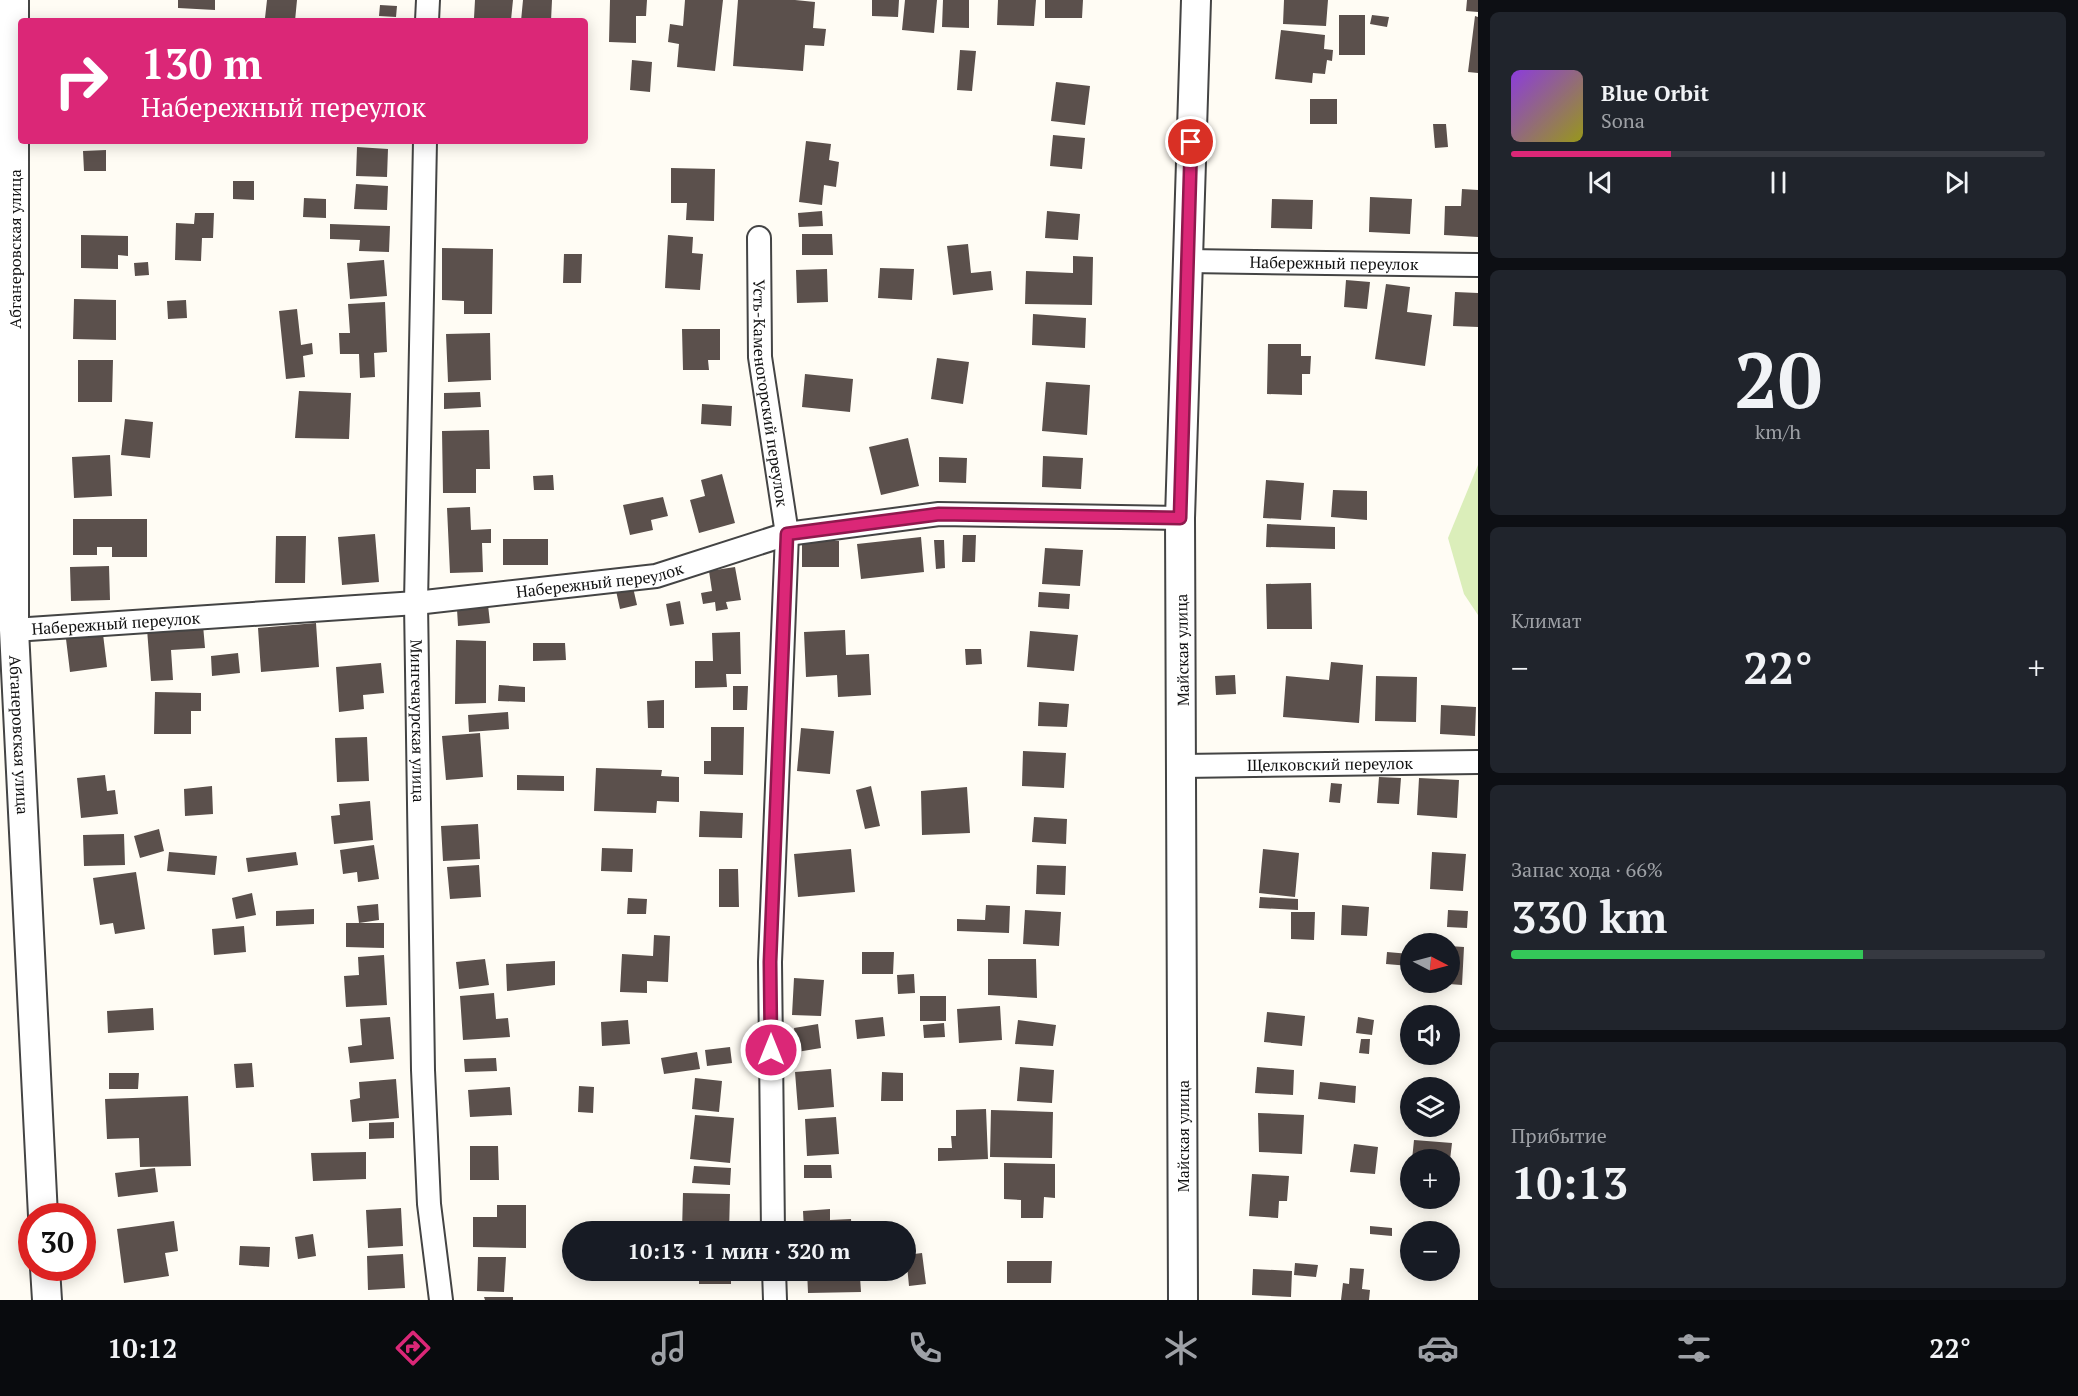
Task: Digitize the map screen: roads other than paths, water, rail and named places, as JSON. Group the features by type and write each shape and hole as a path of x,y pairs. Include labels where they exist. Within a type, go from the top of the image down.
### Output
{"street":[{"name":"Абганеровская улица","path":"14,0 14,630 42,1203"},
{"path":"427,18 428,0"},
{"name":"Майская улица","path":"1183,1300 1183,766 1180,518 1196,0"},
{"name":"Мингечаурская улица","path":"425,144 416,603 423,1070 429,1204 441,1300"},
{"name":"Усть-Каменогорский переулок","path":"759,238 760,357 787,534 770,962 773,1221"},
{"name":"Набережный переулок","path":"1188,261 1478,265"},
{"name":"Набережный переулок","path":"14,630 416,603 656,576 787,534 939,514 1180,518"},
{"name":"Щелковский переулок","path":"1183,766 1478,762"},
{"path":"46,1281 47,1300"},
{"path":"774,1281 775,1300"}]}
